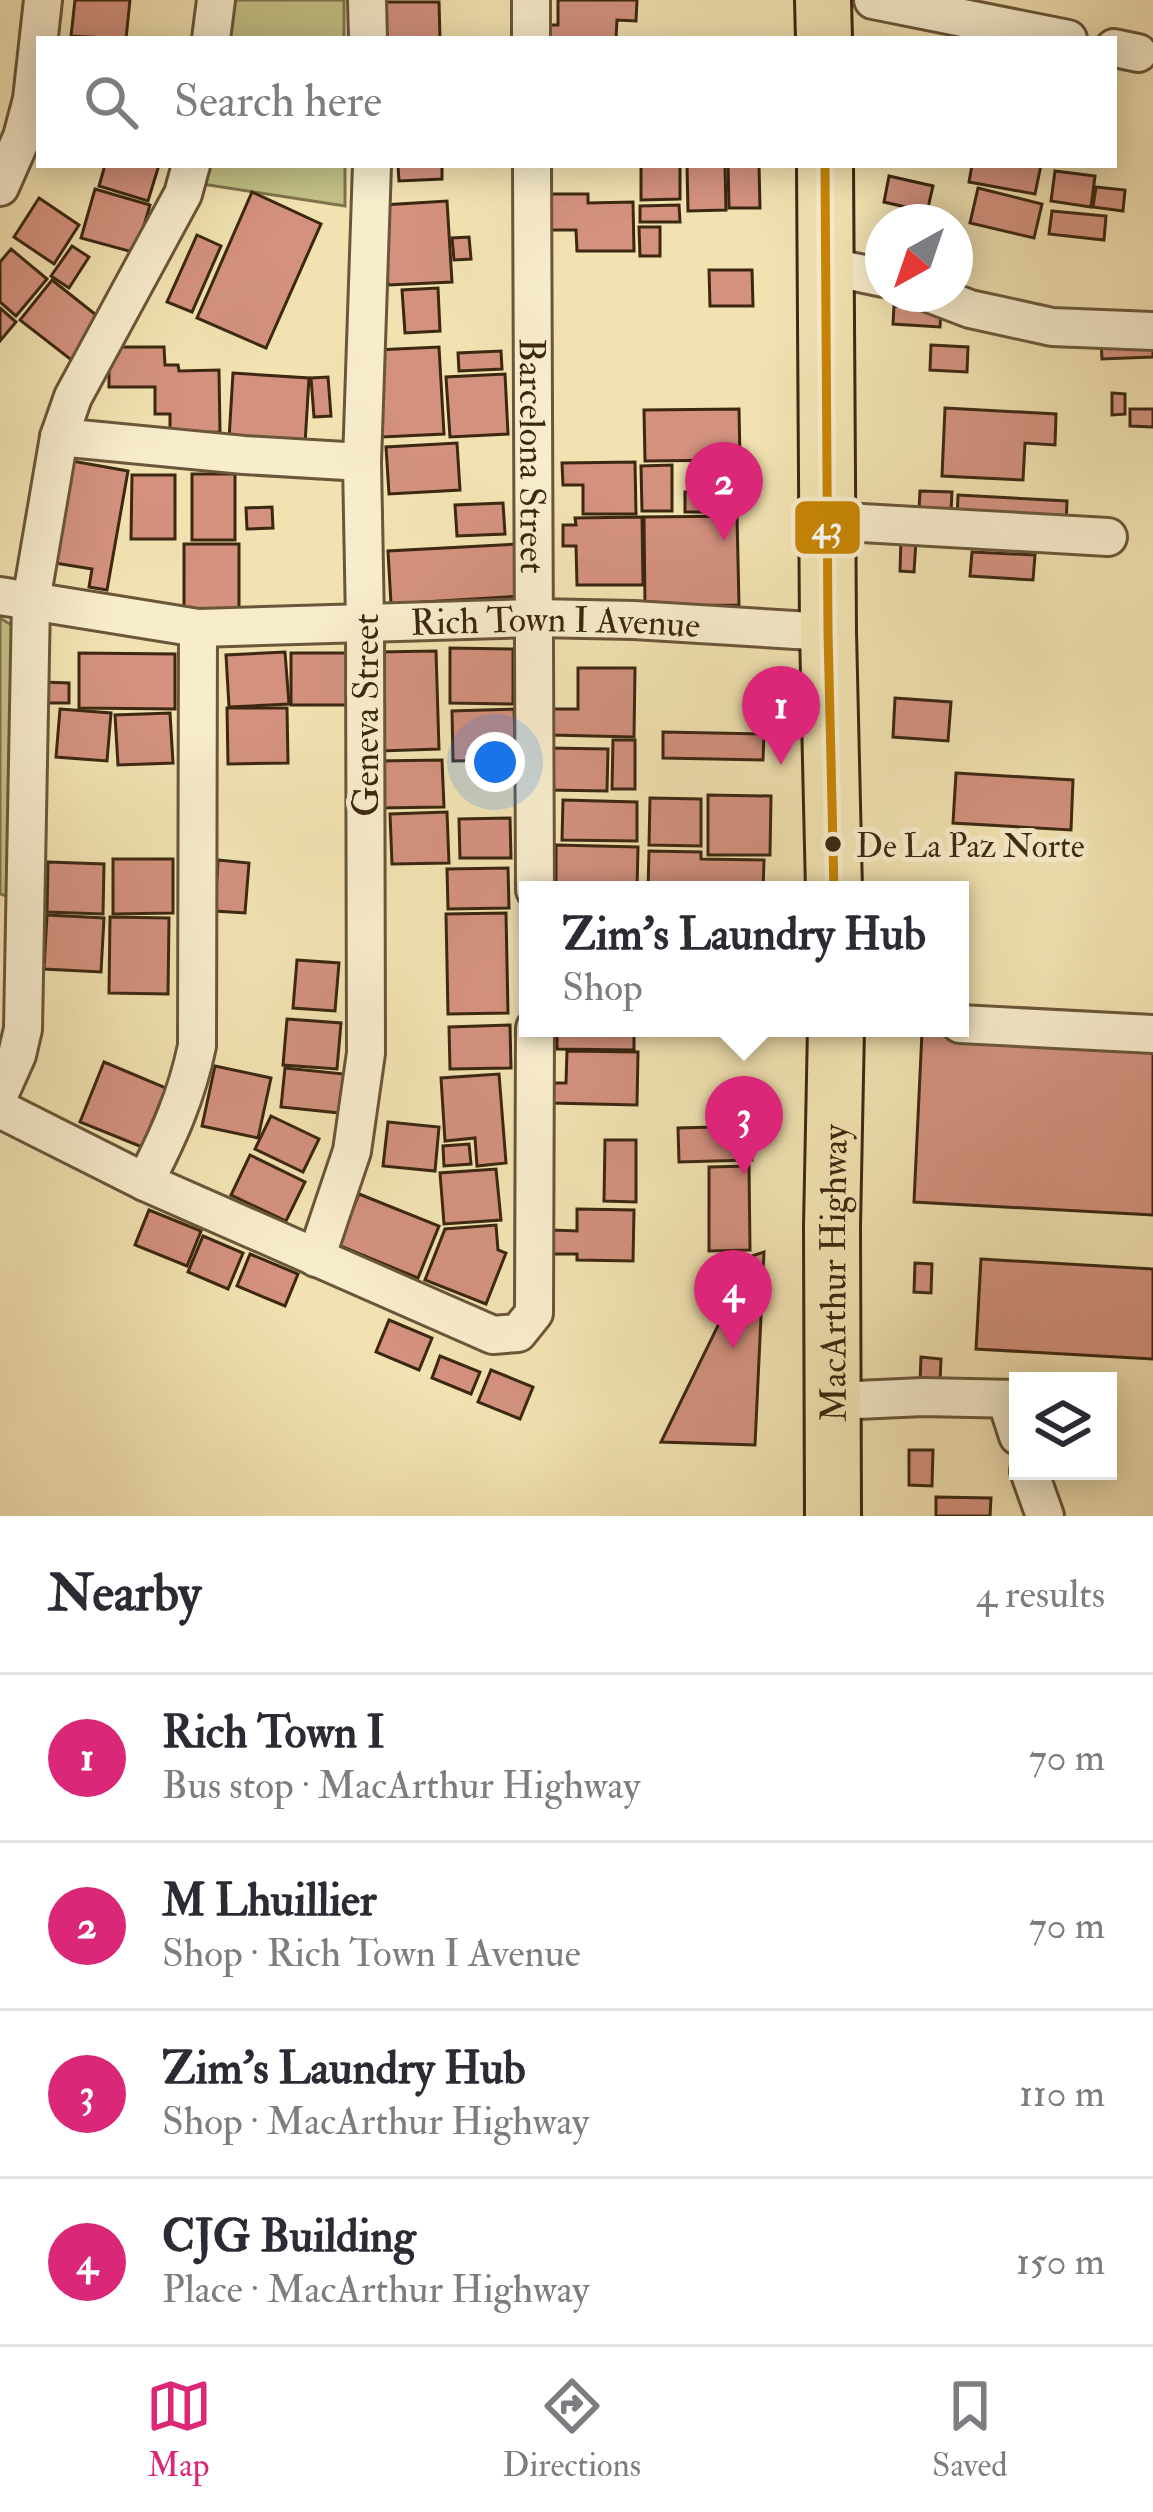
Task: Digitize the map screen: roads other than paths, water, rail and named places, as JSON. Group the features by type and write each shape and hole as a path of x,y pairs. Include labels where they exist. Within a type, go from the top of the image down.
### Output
{"highway":[{"path":"824,0 824,36"},
{"path":"825,168 827,632 834,881"},
{"name":"MacArthur Highway","path":"833,1516 836,1037"}],"street":[{"path":"39,36 43,0"},
{"path":"211,36 217,0"},
{"path":"367,0 368,36"},
{"path":"531,0 531,36"},
{"path":"873,0 1053,36"},
{"path":"0,187 22,137 36,63"},
{"path":"0,1093 23,1029 13,930 15,599 73,397 183,194 190,168"},
{"name":"Geneva Street","path":"316,1258 352,1151 366,1054 362,462 372,168"},
{"name":"Barcelona Street","path":"532,168 535,881"},
{"path":"826,266 865,274"},
{"path":"973,310 1052,327 1153,332"},
{"path":"59,437 362,462"},
{"path":"827,520 1108,537"},
{"name":"Rich Town I Avenue","path":"15,599 198,628 535,618 827,632"},
{"path":"145,1182 175,1124 197,1046 198,628"},
{"path":"969,1024 1153,1034"},
{"path":"0,1109 145,1182 493,1335 518,1333 534,1313 535,1037"},
{"path":"835,1401 1009,1399"},
{"path":"1032,1480 1046,1516"}],"place":[{"name":"M Lhuillier","path":"724,541"},
{"name":"Rich Town I","path":"781,765"},
{"name":"De La Paz Norte","path":"833,844"},
{"name":"Zim's Laundry Hub","path":"744,1175"},
{"name":"CJG Building","path":"733,1349"}]}
